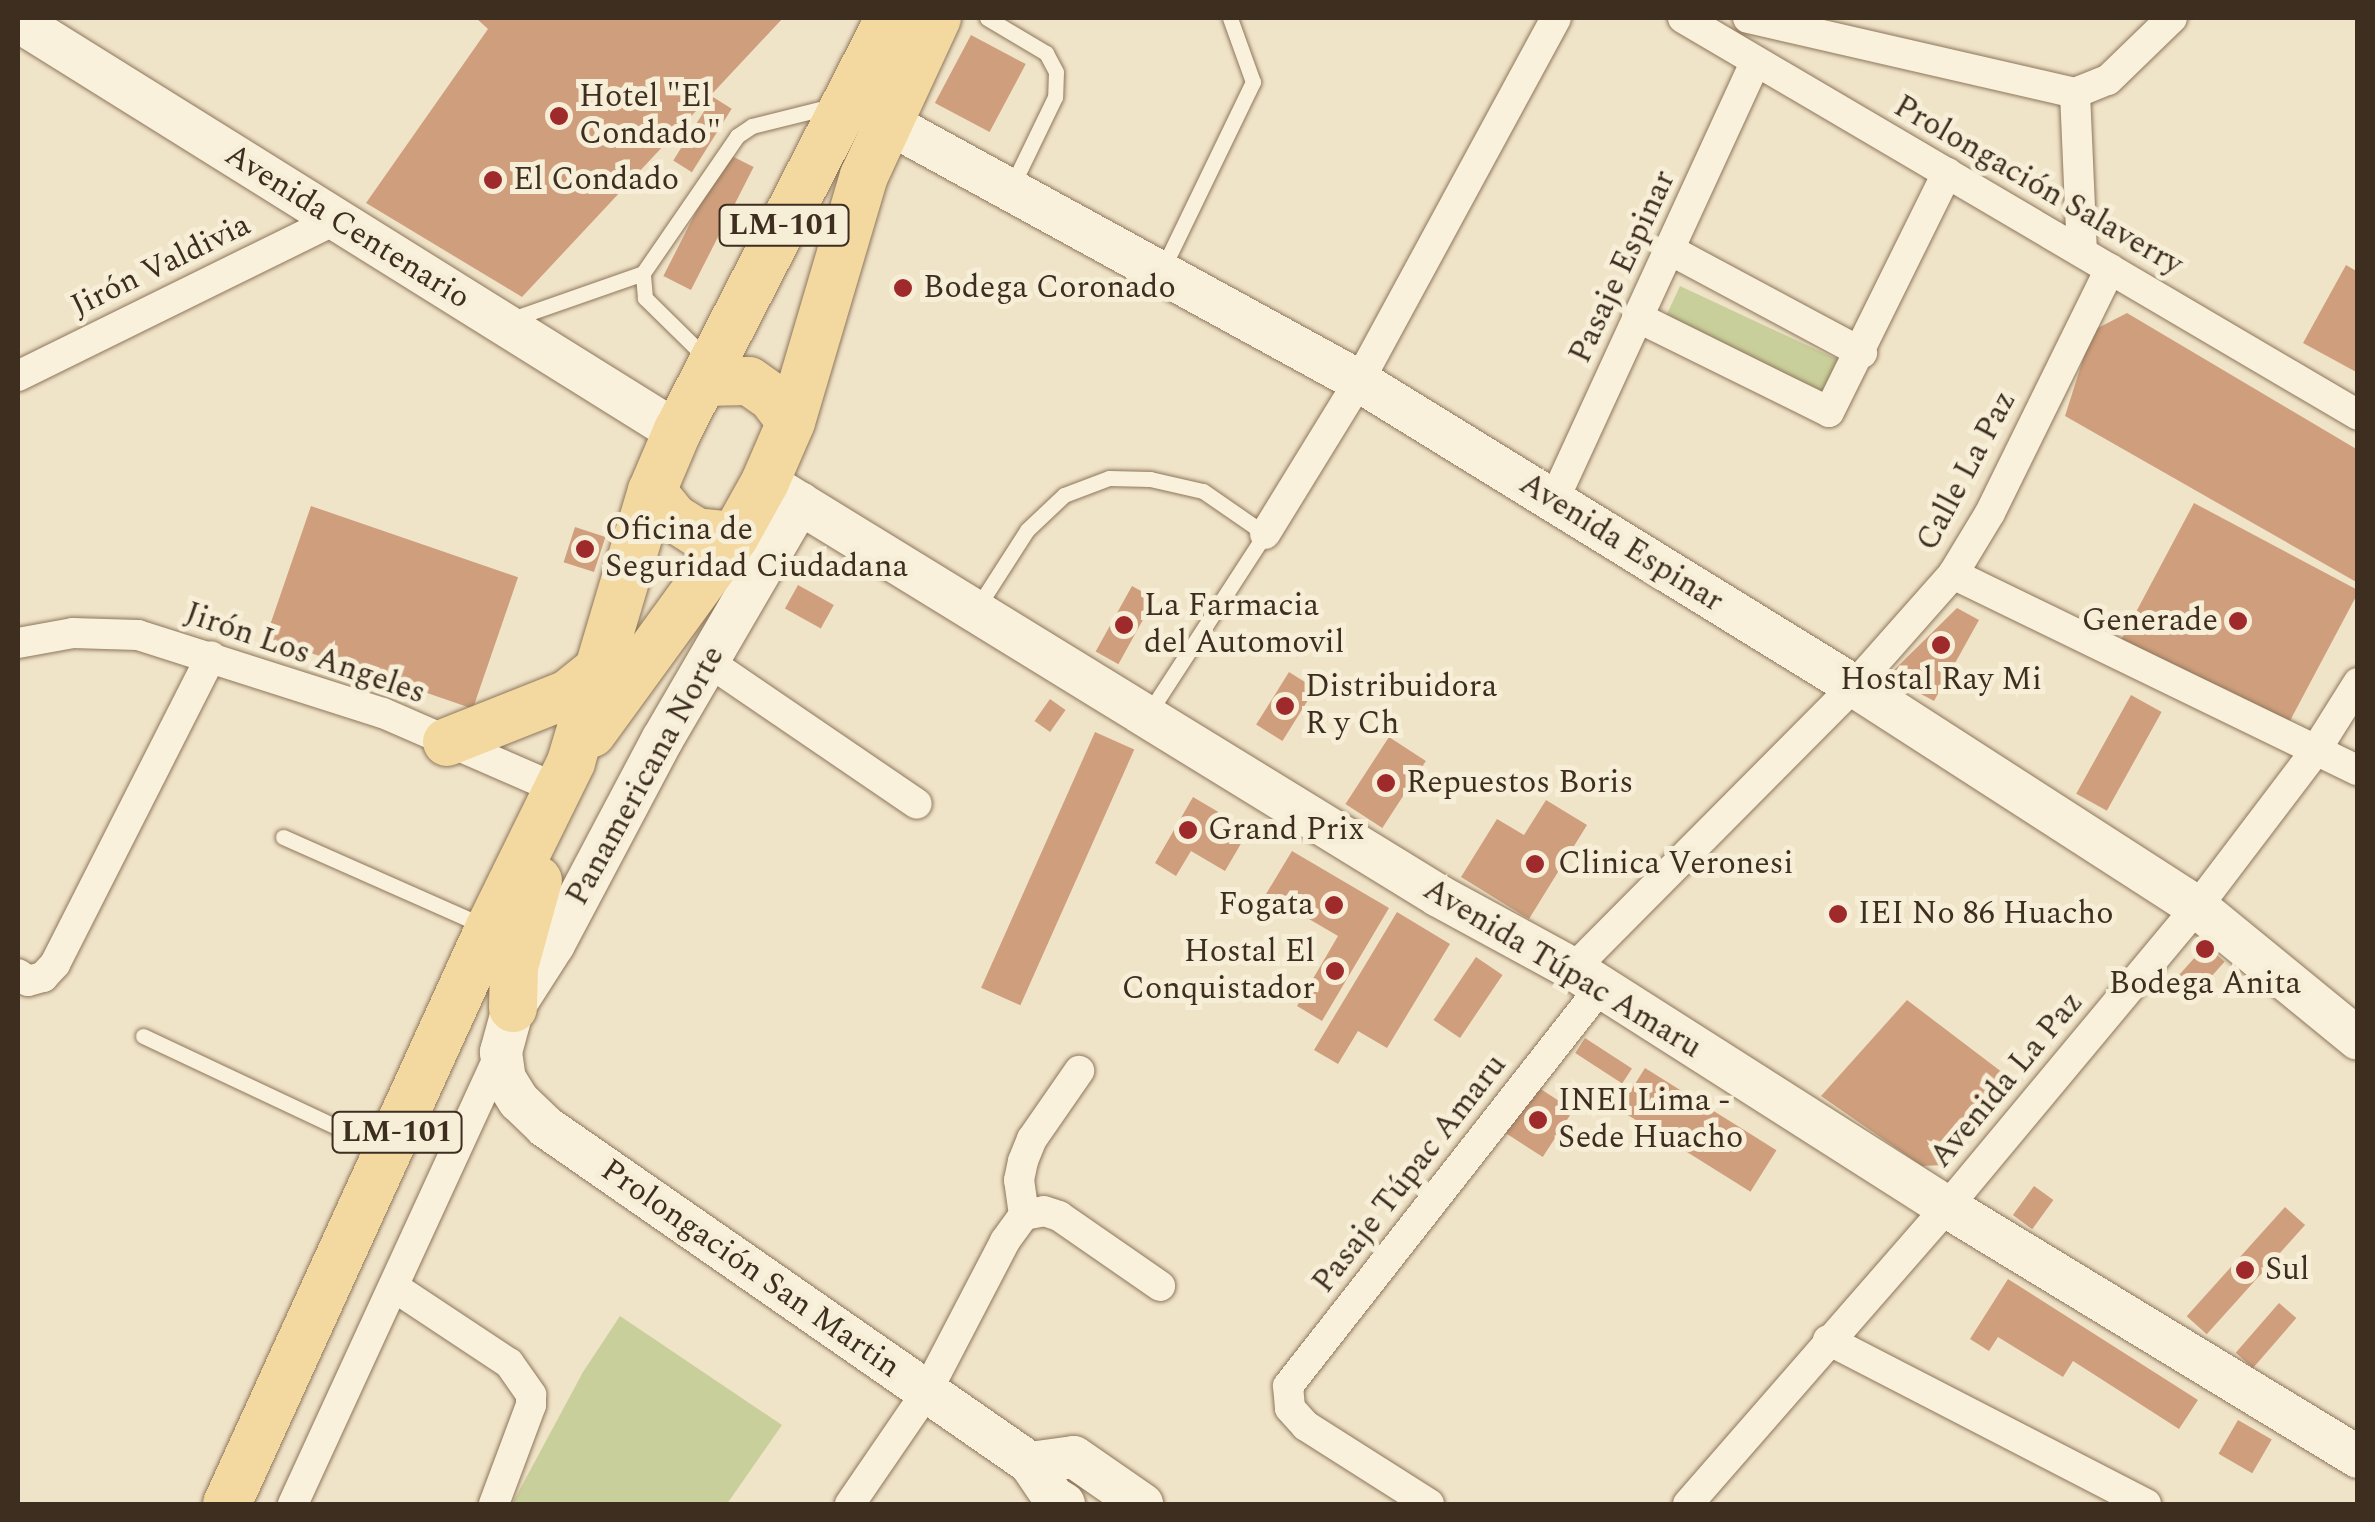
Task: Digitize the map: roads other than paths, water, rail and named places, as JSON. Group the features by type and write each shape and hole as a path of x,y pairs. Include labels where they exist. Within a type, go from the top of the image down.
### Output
{"main road":[{"name":"LM-101","path":"561,786 734,536 783,493 791,422 864,176 869,113 890,18"},
{"name":"LM-101","path":"227,1504 490,929 561,786 652,492 676,432 707,372 869,113 937,18"},
{"path":"707,372 749,381 772,397 791,422"},
{"path":"652,492 674,518 696,532 734,536"},
{"path":"447,742 508,715 550,703 600,668"},
{"path":"507,1030 514,967 561,786"}],"street":[{"path":"1266,534 1359,381 1556,18"},
{"path":"1748,18 2075,93 2108,80 2172,18"},
{"name":"Avenida Centenario","path":"18,21 676,432"},
{"name":"Prolongación Salaverry","path":"1704,22 1756,60 2358,414"},
{"name":"Pasaje Espinar","path":"1553,502 1756,60"},
{"path":"2075,93 2082,252"},
{"name":"Avenida Espinar","path":"869,113 1359,381 1854,686 2197,907 2358,1039"},
{"path":"1637,317 1826,412 1832,410 1947,174"},
{"name":"Jirón Valdivia","path":"18,376 335,220"},
{"path":"1670,250 1862,354"},
{"name":"Calle La Paz","path":"1587,978 1953,574 1990,514 2110,269"},
{"name":"Avenida Túpac Amaru","path":"783,493 1439,896 1587,978 1946,1207 2358,1457"},
{"name":"Panamericana Norte","path":"507,1030 706,660 783,493"},
{"path":"1953,574 2314,753 2358,771"},
{"name":"Jirón Los Angeles","path":"18,643 73,633 138,635 383,714 561,786"},
{"path":"18,974 28,981 43,977 55,964 210,656"},
{"path":"706,660 917,804"},
{"name":"Avenida La Paz","path":"1688,1504 1946,1207 2197,907 2314,753 2358,684"},
{"name":"Pasaje Túpac Amaru","path":"1429,1504 1306,1426 1290,1408 1288,1386 1587,978"},
{"path":"293,1504 507,1030"},
{"name":"Prolongación San Martin","path":"507,1030 506,1078 518,1101 546,1127 1030,1462 1053,1497 1064,1504"},
{"path":"1024,1215 1019,1180 1023,1160 1032,1139 1080,1072"},
{"path":"850,1504 926,1392 1004,1240 1024,1215 1044,1211 1059,1216 1160,1286"},
{"path":"394,1287 509,1363 531,1395 532,1405 494,1504"},
{"path":"1828,1340 2146,1504"},
{"path":"1030,1462 1074,1457 1142,1504"}],"lane":[{"path":"986,18 1046,53 1056,72 1055,97 1010,190"},
{"path":"1161,272 1253,82 1230,18"},
{"path":"501,323 642,274 737,136 752,126 869,113"},
{"path":"642,274 645,298 707,372"},
{"path":"974,610 1027,530 1064,495 1109,478 1150,479 1203,491 1266,534 1146,717"},
{"path":"283,837 490,929"},
{"path":"143,1036 388,1152"}],"place":[{"name":"Hotel \"El Condado\"","path":"559,116"},
{"name":"El Condado","path":"493,180"},
{"name":"Bodega Coronado","path":"903,288"},
{"name":"Oficina de Seguridad Ciudadana","path":"585,549"},
{"name":"Generade","path":"2238,621"},
{"name":"La Farmacia del Automovil","path":"1124,625"},
{"name":"Hostal Ray Mi","path":"1941,645"},
{"name":"Distribuidora R y Ch","path":"1285,706"},
{"name":"Repuestos Boris","path":"1386,783"},
{"name":"Grand Prix","path":"1188,830"},
{"name":"Clinica Veronesi","path":"1535,864"},
{"name":"Fogata","path":"1334,905"},
{"name":"IEI No 86 Huacho","path":"1838,914"},
{"name":"Bodega Anita","path":"2205,949"},
{"name":"Hostal El Conquistador","path":"1335,971"},
{"name":"INEI Lima - Sede Huacho","path":"1538,1120"},
{"name":"Sul","path":"2245,1270"}]}
